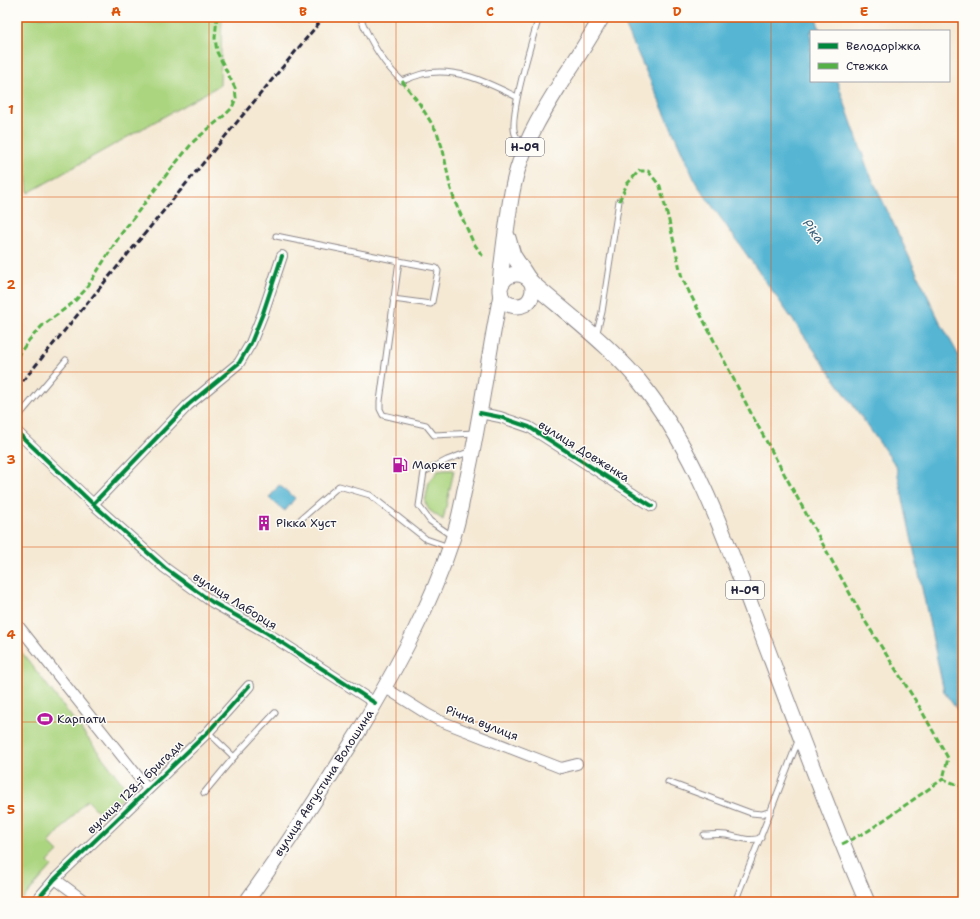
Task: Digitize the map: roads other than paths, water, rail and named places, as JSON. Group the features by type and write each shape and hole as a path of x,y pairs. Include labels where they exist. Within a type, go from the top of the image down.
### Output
{"main road":[{"name":"вулиця Августина Волошина","path":"246,902 334,771 375,703 423,615 452,542 474,450 500,291 506,233 516,174 526,146 540,117 602,17"},
{"name":"вулиця Августина Волошина","path":"506,233 513,255 530,281"},
{"path":"495,318 517,306 525,304 532,295 530,281 519,274 509,276 504,279 500,291 506,302 517,306"},
{"name":"Н-09","path":"530,281 623,362 668,420 688,455 727,541 842,844 868,902"},
{"name":"Н-09","path":"517,306 542,305 554,307 566,312"}],"street":[{"path":"93,504 188,405 239,363 251,343 282,256"},
{"name":"вулиця Довженка","path":"480,413 500,417 529,427 652,506"},
{"name":"вулиця Лаборця","path":"17,432 93,504 165,568 212,602 267,633 375,703"},
{"path":"17,624 148,788"},
{"name":"вулиця 128-ї бригади","path":"35,902 56,879 148,788 208,732 249,686"},
{"name":"Річна вулиця","path":"384,687 438,720 561,768 577,764"},
{"path":"56,879 86,902"}],"lane":[{"path":"360,17 367,34 379,54 390,70 402,81 423,74 439,72 452,73 478,79 517,96"},
{"path":"526,146 518,140 514,133 514,125 517,96 539,17"},
{"path":"596,337 602,312 620,201"},
{"path":"276,236 436,268 438,271 431,304 393,299"},
{"path":"399,260 380,409 383,415 426,425 434,435 477,432"},
{"path":"17,418 66,360"},
{"path":"452,542 430,521 418,506 424,472 447,460 474,450"},
{"path":"301,519 339,486 370,495 426,540 452,542"},
{"path":"204,794 234,757 275,713"},
{"path":"208,732 234,757"},
{"path":"735,902 800,734"},
{"path":"668,782 751,813 762,814 771,811"},
{"path":"704,835 726,835 744,840 755,840 761,838"}],"water":[{"name":"Ріка","path":"625,17 816,17 820,30 810,30 810,82 837,82 868,170 939,320 963,363 963,718 944,692 896,466 696,183 626,27"},
{"path":"279,485 295,498 285,511 269,498"}],"railway":[{"path":"17,388 324,17"}],"place":[{"name":"Маркет","path":"400,465"},
{"name":"Рікка Хуст","path":"264,523"},
{"name":"Карпати","path":"45,719"}]}
